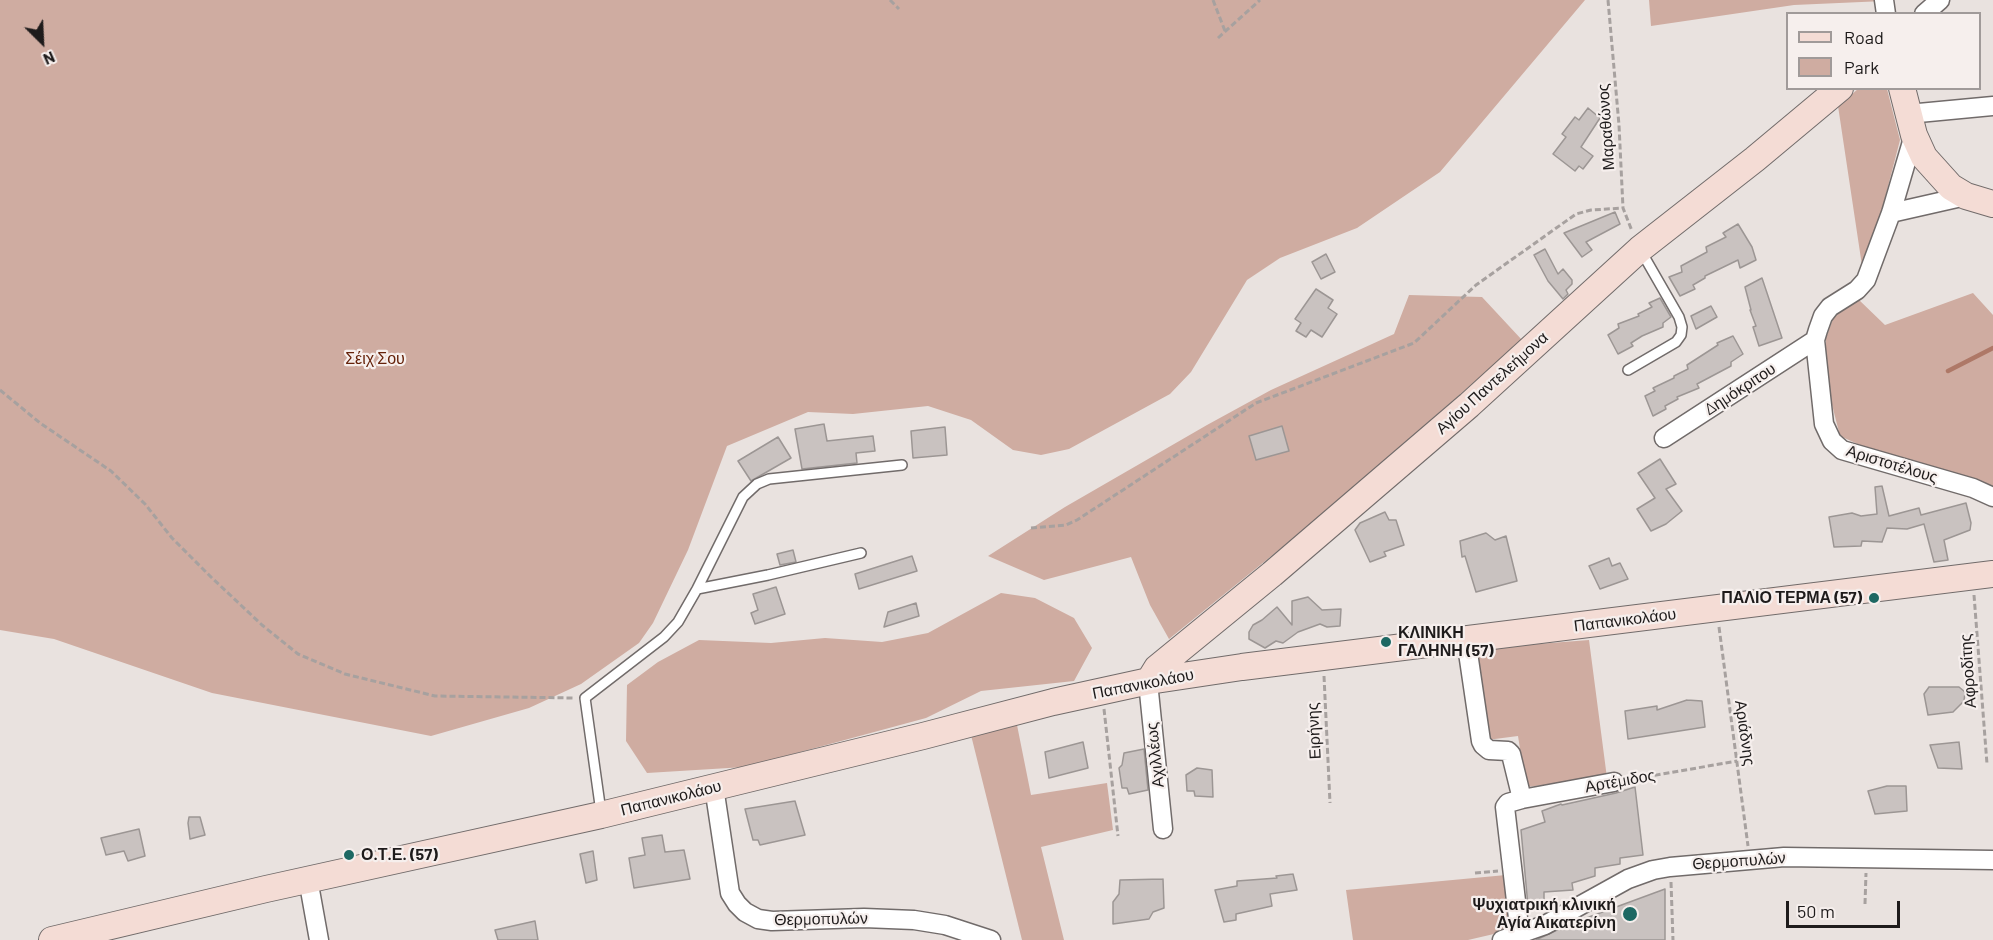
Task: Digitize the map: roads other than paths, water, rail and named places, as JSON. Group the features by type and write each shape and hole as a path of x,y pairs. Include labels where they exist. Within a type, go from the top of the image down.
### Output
{"main road":[{"name":"Αγίου Παντελεήμονα","path":"1149,681 1157,668 1272,574 1469,405 1640,249 1755,159 1838,90"},
{"path":"1902,90 1911,125 1924,157 1951,187 1966,196 1993,204"},
{"name":"Παπανικολάου","path":"52,940 308,879 602,814 1149,681 1242,667 1983,575"}],"street":[{"path":"1926,12 1940,0"},
{"path":"1911,125 1993,106"},
{"name":"Αριστοτέλους","path":"1911,125 1891,213 1866,280 1857,290 1830,307 1823,316 1815,340 1824,424 1836,446 1842,450 1993,497"},
{"path":"1891,213 1966,196"},
{"name":"Δημόκριτου","path":"1664,438 1815,340"},
{"path":"1466,639 1481,741 1489,750 1508,751 1511,754 1513,803 1511,938"},
{"name":"Αχιλλέως","path":"1149,681 1163,829"},
{"name":"Αρτέμιδος","path":"1513,803 1614,782"},
{"name":"Θερμοπυλών","path":"714,787 730,893 745,912 758,919 772,921 864,918 914,920 945,925 991,940"},
{"name":"Θερμοπυλών","path":"1511,938 1545,925 1628,879 1670,867 1784,857 1993,860"},
{"path":"308,879 319,940"}],"lane":[{"path":"1628,370 1676,342 1682,335 1679,317 1640,249"},
{"path":"602,814 585,698 664,637 678,622 743,497 758,484 769,479 902,465"},
{"path":"697,589 861,553"}],"waterway":[{"path":"1948,371 1993,348"}],"place":[{"name":"ΠΑΛΙΟ ΤΕΡΜΑ (57)","path":"1874,598"},
{"name":"ΚΛΙΝΙΚΗ ΓΑΛΗΝΗ (57)","path":"1386,642"},
{"name":"Ο.Τ.Ε. (57)","path":"349,855"},
{"name":"Ψυχιατρική κλινική Αγία Αικατερίνη","path":"1630,914"}],"park label":[{"name":"Σέιχ Σου","path":"375,359"}]}
